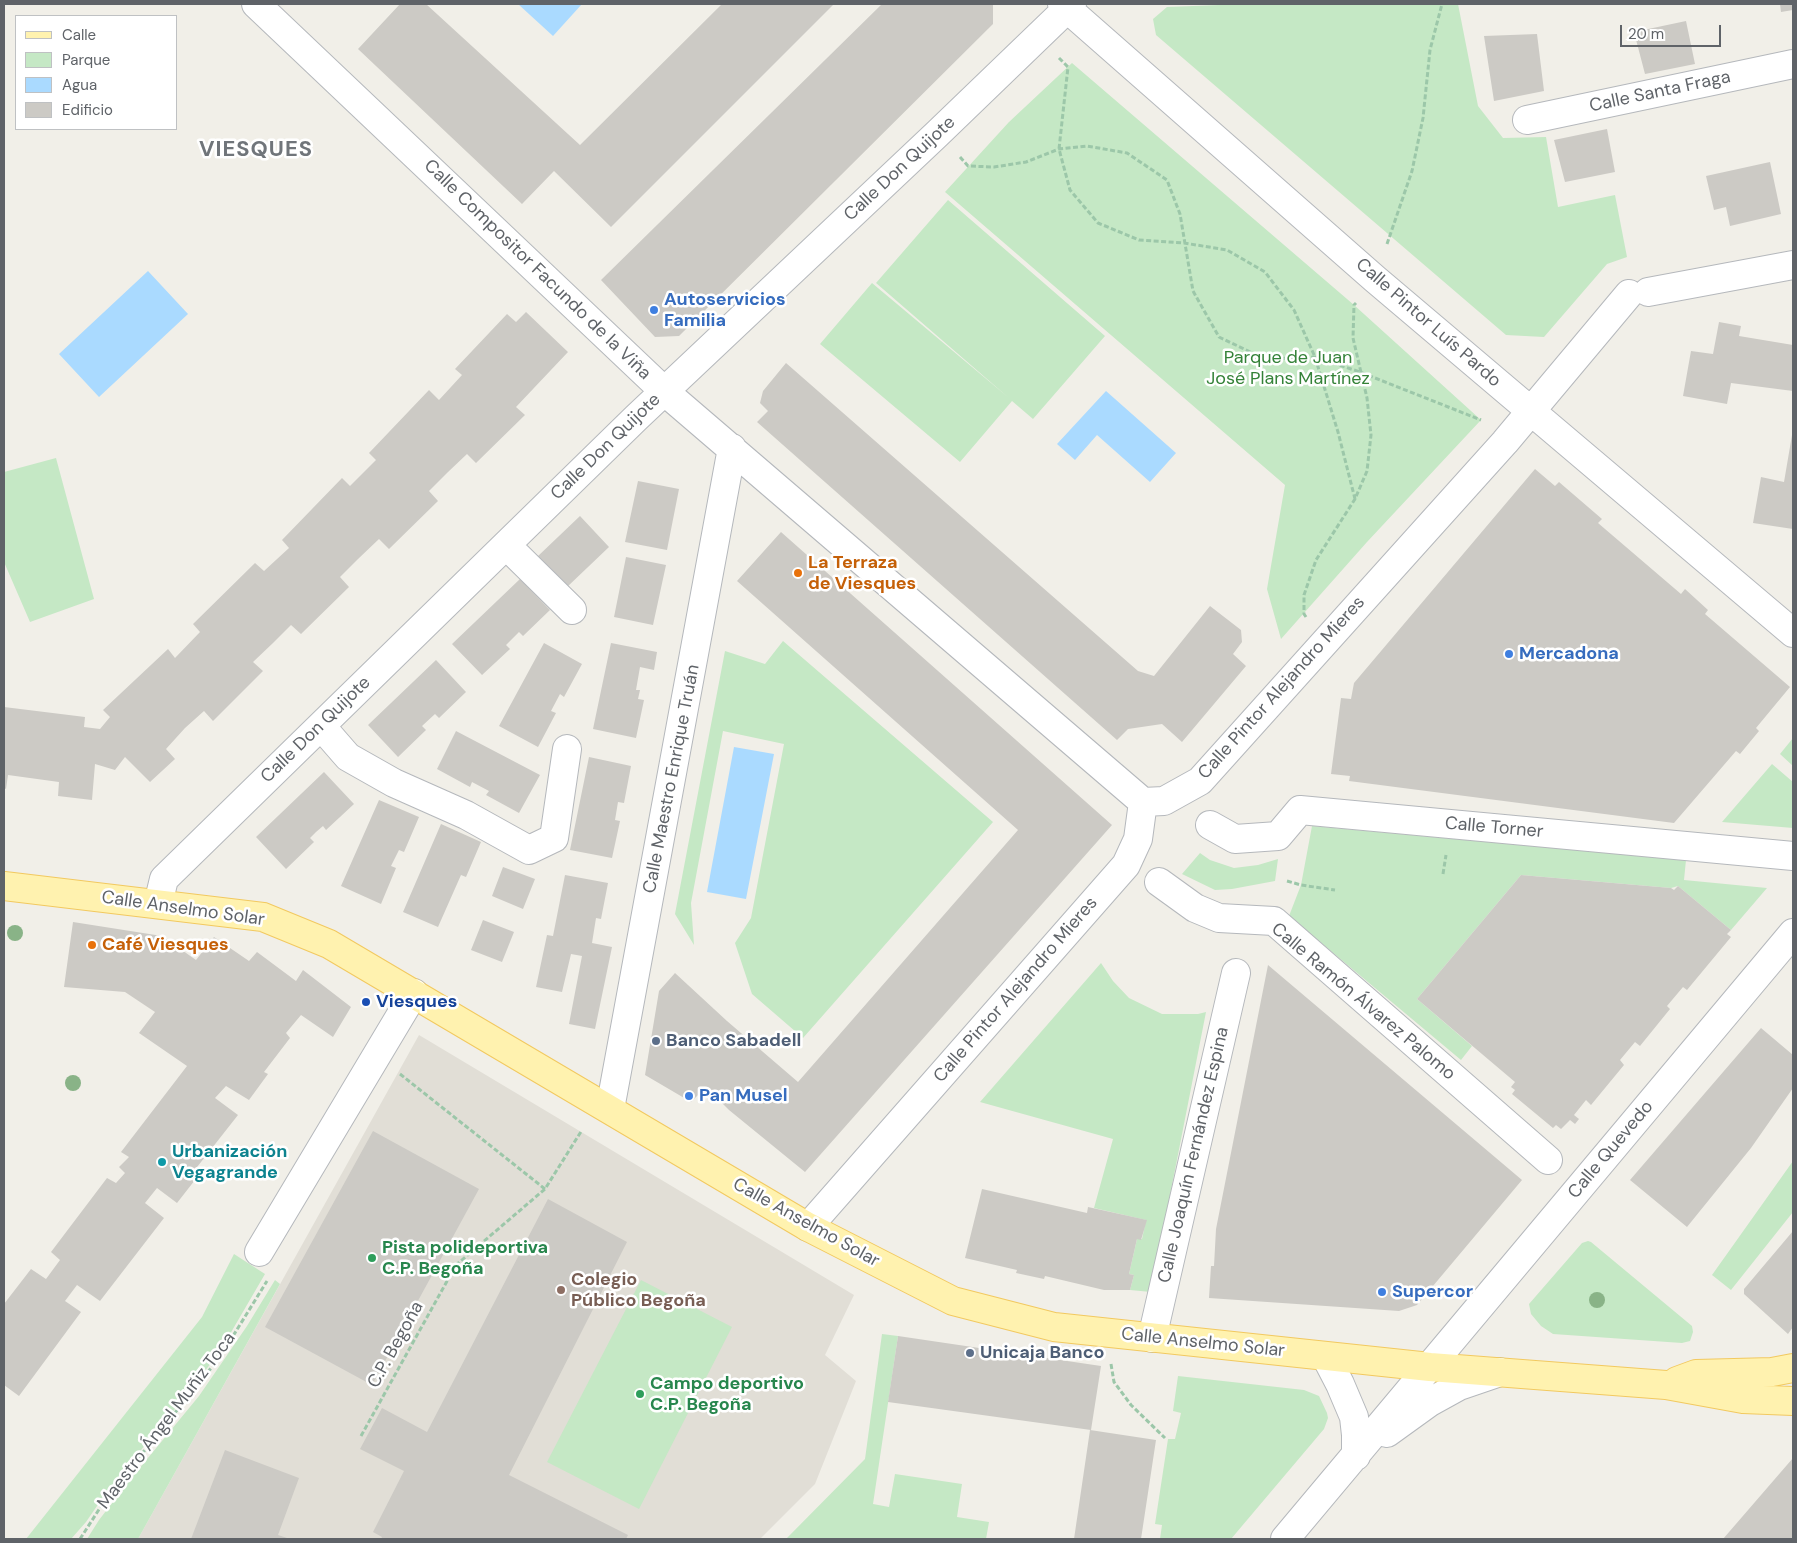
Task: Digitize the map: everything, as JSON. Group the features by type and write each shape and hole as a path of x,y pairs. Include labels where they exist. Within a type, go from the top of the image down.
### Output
{"main road":[{"name":"Calle Anselmo Solar","path":"4,886 263,917 329,944 808,1227 953,1301 1054,1327 1430,1367 1666,1385 1743,1399 1793,1401"},
{"name":"Calle Anselmo Solar","path":"1666,1385 1696,1374 1772,1372 1793,1368"}],"street":[{"name":"Calle Compositor Facundo de la Viña","path":"256,4 664,391 1143,802"},
{"name":"Calle Don Quijote","path":"158,904 164,879 664,391 937,134 1038,36 1067,5"},
{"name":"Calle Pintor Luís Pardo","path":"1067,5 1368,272 1530,412 1793,633"},
{"name":"Calle Santa Fraga","path":"1527,120 1793,64"},
{"name":"Calle Pintor Alejandro Mieres","path":"808,1227 1126,865 1138,839 1143,802 1164,801 1200,781 1638,293 1793,265"},
{"name":"Calle Maestro Enrique Truán","path":"610,1110 732,448"},
{"path":"506,545 572,610"},
{"path":"321,726 348,757 394,783 466,815 529,850 554,838 567,749"},
{"name":"Calle Torner","path":"1210,825 1235,839 1278,836 1300,810 1793,856"},
{"name":"Calle Ramón Álvarez Palomo","path":"1160,882 1195,908 1219,918 1274,922 1548,1160"},
{"name":"Calle Quevedo","path":"1356,1456 1793,933"},
{"name":"Calle Joaquín Fernández Espina","path":"1152,1338 1236,973"},
{"path":"259,1252 414,993"},
{"path":"1326,1357 1354,1417 1356,1456"},
{"path":"1285,1539 1356,1456 1430,1402 1459,1386 1500,1372"}],"path":[{"path":"1387,244 1412,171 1423,118 1430,50 1442,4"},
{"path":"1038,36 1068,67 1059,149 1070,190 1098,223 1139,240 1184,243 1227,250 1265,272 1294,310 1315,357 1338,432 1355,500"},
{"path":"960,157 968,166 994,167 1026,162 1059,149 1087,146 1127,153 1166,180 1180,214 1193,291 1219,337 1265,360 1315,357 1360,372 1481,420"},
{"path":"1307,618 1304,614 1304,594 1316,560 1355,500 1367,471 1371,435 1367,398 1353,338 1354,304 1359,298"},
{"path":"1287,882 1336,890"},
{"path":"377,1057 545,1189"},
{"name":"C.P. Begoña","path":"361,1436 456,1265 545,1189 583,1127"},
{"name":"Maestro Ángel Muñiz Toca","path":"80,1539 107,1497 220,1357 270,1277 259,1252"},
{"path":"1110,1358 1114,1382 1131,1405 1165,1438"}],"shaded area":[{"name":"Colegio Público Begoña","path":"419,1035 854,1295 825,1355 856,1381 815,1484 760,1539 138,1539"}],"green space":[{"path":"1246,4 1458,4 1478,106 1503,138 1546,137 1558,207 1615,195 1627,257 1607,264 1544,337 1506,335 1156,35 1153,19 1167,7"},
{"name":"Parque de Juan José Plans Martínez","path":"1072,63 1354,305 1481,420 1367,542 1281,639 1267,589 1285,485 945,192 1009,122"},
{"path":"948,200 1105,336 1033,419 1012,401 960,462 820,344 872,283 1009,398 876,283"},
{"path":"56,458 94,599 30,622 4,562 4,472"},
{"path":"783,641 993,822 803,1038 752,994 735,943 751,918 784,744 723,731 691,903 694,945 675,914 725,651 765,664"},
{"path":"1793,738 1793,766 1780,754"},
{"path":"1772,764 1793,782 1793,828 1722,822"},
{"path":"1312,826 1686,860 1684,880 1767,888 1731,930 1678,886 1671,888 1521,875 1417,999 1472,1046 1461,1060 1289,916 1301,885"},
{"path":"1200,853 1210,860 1234,868 1258,865 1278,859 1275,881 1232,889 1215,890 1182,874"},
{"path":"1101,963 1113,981 1129,998 1162,1014 1198,1014 1206,1012 1151,1292 1130,1290 1134,1275 1129,1274 1137,1239 1142,1239 1146,1220 1094,1208 1113,1139 980,1102"},
{"path":"1793,1161 1793,1212 1731,1290 1712,1275"},
{"path":"1588,1241 1692,1326 1693,1332 1690,1341 1682,1343 1553,1334 1541,1326 1531,1314 1529,1304 1582,1243"},
{"path":"234,1254 265,1274 219,1353 108,1490 86,1522 71,1539 26,1539 202,1317"},
{"path":"275,1280 280,1284 138,1539 87,1539 129,1481 199,1396 247,1326"},
{"name":"Campo deportivo C.P. Begoña","path":"641,1280 732,1327 639,1509 547,1462"},
{"path":"882,1334 898,1336 873,1504 889,1507 895,1474 962,1484 957,1517 989,1522 986,1539 786,1539 865,1459"},
{"path":"1178,1376 1304,1390 1319,1396 1327,1413 1328,1418 1324,1429 1231,1539 1160,1539 1162,1525 1155,1524 1168,1439 1175,1439 1181,1413 1173,1411"}],"water":[{"path":"518,4 582,4 553,36"},
{"path":"148,271 188,314 99,397 59,354"},
{"path":"1106,391 1176,453 1150,482 1097,435 1075,460 1057,444"},
{"path":"734,747 774,754 746,899 707,892"}],"building":[{"path":"400,4 426,4 580,145 722,4 834,4 611,227 554,171 522,204 358,49"},
{"path":"882,4 993,4 993,24 679,336 655,337 601,280"},
{"path":"1780,4 1793,4 1793,10 1781,12"},
{"path":"1686,21 1695,64 1645,74 1634,32"},
{"path":"1537,34 1544,91 1494,101 1484,36"},
{"path":"1607,129 1615,172 1565,182 1554,140"},
{"path":"1770,162 1781,214 1730,226 1726,207 1714,210 1706,176"},
{"path":"526,312 568,352 516,407 525,415 476,463 467,454 448,472 429,491 438,501 389,549 379,539 358,559 340,577 349,587 301,634 291,625 253,662 263,671 213,721 204,711 185,728 166,749 175,759 150,782 125,757 115,770 95,764 92,800 58,796 59,782 8,775 6,789 4,788 4,707 85,717 84,727 100,729 110,717 103,710 168,649 175,658 200,632 193,624 255,563 264,571 289,548 282,540 342,478 350,486 376,460 369,453 429,390 439,400 462,375 455,369 507,314 516,322"},
{"path":"1719,322 1741,326 1739,336 1793,345 1793,391 1731,383 1727,404 1683,396 1691,351 1713,354"},
{"path":"786,363 1138,671 1154,676 1210,606 1241,630 1242,642 1233,654 1246,666 1182,742 1162,724 1128,729 1117,740 757,422 768,411 760,403 763,391"},
{"path":"1792,435 1793,529 1753,523 1761,477 1784,482"},
{"name":"Mercadona","path":"1535,469 1555,486 1559,482 1602,519 1598,523 1681,594 1685,589 1708,610 1705,614 1790,687 1756,728 1759,731 1740,754 1736,751 1674,823 1349,781 1350,776 1331,774 1341,698 1351,699 1354,683"},
{"path":"638,481 679,489 667,550 625,542"},
{"path":"580,516 609,547 566,588 537,557"},
{"path":"781,532 1112,825 805,1172 729,1110 706,1087 691,1102 645,1075 659,991 675,973 798,1082 1018,830 737,581"},
{"path":"626,557 666,565 653,625 614,617"},
{"path":"520,579 550,610 523,636 519,632 506,645 510,649 482,675 452,644"},
{"path":"544,643 582,664 564,697 560,694 551,711 556,713 538,747 499,726"},
{"path":"611,643 657,652 654,670 640,667 636,690 640,690 638,699 644,700 636,738 593,729"},
{"path":"436,660 466,692 439,718 435,714 422,726 426,730 398,757 368,725"},
{"path":"456,731 540,775 519,813 486,795 489,791 472,782 470,787 437,769"},
{"path":"589,757 631,766 624,803 618,802 615,820 620,821 612,858 570,850"},
{"path":"324,772 354,804 326,830 323,826 316,832 310,838 314,842 286,869 256,837"},
{"path":"379,800 419,817 404,852 399,850 391,866 396,868 381,904 341,886"},
{"path":"441,824 481,842 466,877 461,875 438,927 403,912"},
{"path":"503,867 535,879 523,909 492,896"},
{"path":"565,875 608,883 601,919 596,918 592,943 612,947 595,1029 569,1024 582,956 571,954 562,992 536,987 547,935 553,936"},
{"path":"1521,875 1671,888 1674,890 1678,886 1731,930 1727,934 1731,937 1687,990 1683,987 1667,1006 1670,1009 1640,1046 1635,1042 1620,1060 1624,1065 1591,1105 1586,1100 1574,1115 1579,1119 1575,1124 1570,1120 1561,1129 1556,1125 1553,1128 1512,1094 1515,1090 1511,1087 1515,1082 1417,999"},
{"path":"483,920 514,932 502,962 471,950"},
{"name":"Urbanización Vegagrande","path":"73,922 162,936 196,960 214,937 249,961 257,952 296,981 303,970 351,1007 333,1037 301,1015 286,1033 290,1038 264,1072 268,1074 249,1100 226,1086 215,1098 238,1115 190,1176 195,1180 177,1203 157,1188 145,1203 164,1218 100,1301 77,1285 65,1301 81,1312 19,1396 4,1385 4,1304 31,1269 46,1279 60,1260 51,1252 107,1178 116,1183 125,1173 119,1167 129,1157 121,1152 187,1066 139,1033 155,1012 125,992 64,987"},
{"path":"1268,965 1522,1180 1417,1305 1399,1311 1209,1298 1211,1266 1214,1266 1216,1229"},
{"path":"1761,1028 1793,1055 1793,1088 1751,1148 1687,1227 1630,1180"},
{"name":"Pista polideportiva C.P. Begoña","path":"373,1131 479,1189 372,1385 265,1327"},
{"path":"982,1189 1087,1213 1088,1207 1147,1220 1141,1240 1137,1239 1129,1274 1134,1275 1130,1290 1104,1290 1045,1276 1044,1279 1016,1273 1017,1270 965,1258"},
{"path":"548,1199 627,1242 509,1475 628,1535 626,1539 381,1539 382,1537 373,1532 404,1471 360,1449 382,1408 427,1432"},
{"path":"1793,1231 1793,1327 1788,1334 1744,1294 1744,1289"},
{"path":"898,1336 1101,1366 1091,1430 888,1402"},
{"path":"1090,1430 1156,1440 1141,1539 1074,1539"},
{"path":"225,1450 299,1478 278,1535 290,1539 191,1539"},
{"path":"1793,1458 1793,1538 1723,1539"}],"place":[{"name":"Autoservicios Familia","path":"654,310"},
{"name":"La Terraza de Viesques","path":"798,573"},
{"name":"Mercadona","path":"1509,654"},
{"name":"Café Viesques","path":"92,945"},
{"name":"Viesques","path":"366,1002"},
{"name":"Banco Sabadell","path":"656,1041"},
{"name":"Pan Musel","path":"689,1096"},
{"name":"Urbanización Vegagrande","path":"162,1162"},
{"name":"Pista polideportiva C.P. Begoña","path":"372,1258"},
{"name":"Colegio Público Begoña","path":"561,1290"},
{"name":"Supercor","path":"1382,1292"},
{"name":"Unicaja Banco","path":"970,1353"},
{"name":"Campo deportivo C.P. Begoña","path":"640,1394"}],"district":[{"name":"VIESQUES","path":"256,150"}]}
